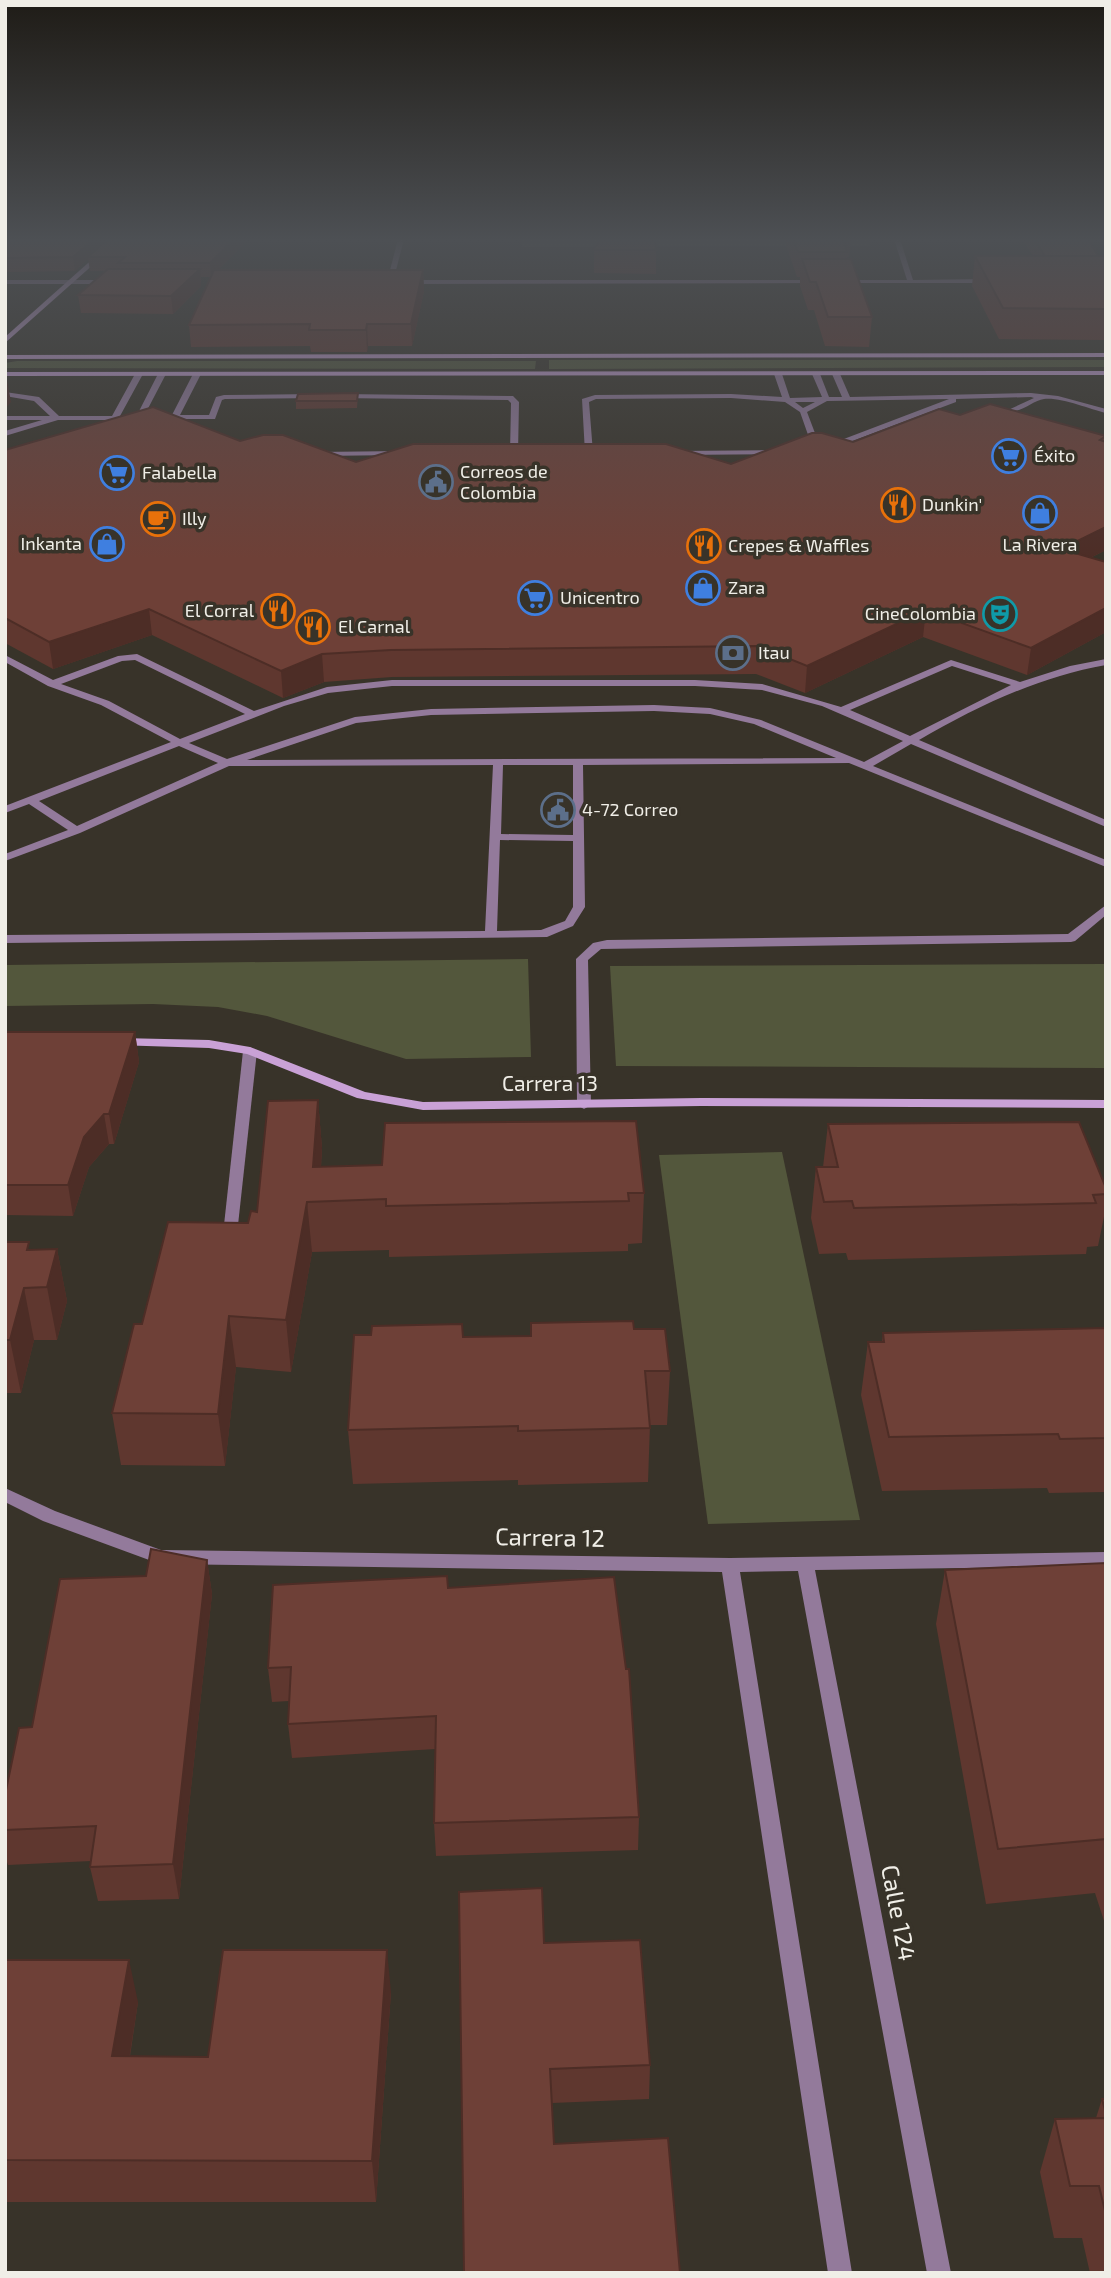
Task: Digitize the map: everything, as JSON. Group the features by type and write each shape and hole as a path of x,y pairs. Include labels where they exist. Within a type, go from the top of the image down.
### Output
{"main road":[{"path":"5,357 1106,355"},
{"path":"5,374 1106,373"},
{"name":"Carrera 13","path":"102,1041 209,1044 250,1051 362,1094 423,1106 1106,1104"}],"street":[{"path":"816,373 826,399"},
{"path":"836,373 848,399"},
{"path":"115,418 139,374"},
{"path":"139,418 162,374"},
{"path":"175,417 197,374"},
{"path":"778,374 787,400 803,411 814,452 963,397 1026,414"},
{"path":"5,394 36,399 57,418"},
{"path":"5,418 212,417 219,399 230,397 504,396 515,402 518,453 501,453"},
{"path":"589,453 585,401 590,398 731,396 787,400 1043,396 1106,411"},
{"path":"1012,410 1043,396"},
{"path":"803,411 826,399"},
{"path":"803,411 848,399"},
{"path":"175,417 198,428"},
{"path":"5,434 57,418"},
{"path":"109,430 151,418"},
{"path":"669,453 786,452"},
{"path":"575,453 602,453"},
{"path":"301,454 411,455 390,464"},
{"path":"52,684 121,658 137,657 253,714"},
{"path":"5,658 52,684 105,703 180,743 227,764 853,761"},
{"path":"865,766 1020,685 1064,669 1106,662"},
{"path":"842,710 951,663 1020,685"},
{"path":"5,810 253,714 327,690 406,683 727,683 798,695 842,710 915,739 1106,824"},
{"path":"5,858 76,831 227,764 329,726 389,715 654,708 710,711 734,716 853,761 1106,864"},
{"path":"491,934 498,762"},
{"path":"5,939 543,934 569,923 579,908 578,762"},
{"path":"30,800 76,831"},
{"path":"495,837 579,838"},
{"path":"584,1105 582,959 597,946 1071,938 1106,909"},
{"path":"231,1225 250,1051"},
{"name":"Carrera 12","path":"5,1494 50,1516 160,1557 730,1565 1106,1559"},
{"name":"Calle 124","path":"806,1563 939,2273"},
{"path":"730,1565 840,2273"}],"green space":[{"path":"549,360 1106,360 1106,367 549,369"},
{"path":"536,361 535,369 5,368 5,363"},
{"path":"528,959 531,1057 406,1059 267,1016 218,1007 153,1004 5,1006 5,965"},
{"path":"1106,964 1106,1068 616,1066 610,966"},
{"path":"782,1152 860,1520 708,1524 659,1155"}],"building":[{"path":"358,393 357,401 296,401 298,394"},
{"path":"990,404 1106,436 1100,440 1106,442 1106,527 1061,549 1106,562 1106,608 1031,648 926,610 807,666 758,646 391,650 322,654 281,671 149,609 49,642 5,618 5,450 153,407 240,441 263,435 283,435 356,462 413,444 666,444 731,464 812,433 822,433 853,442 939,409 960,415"},
{"path":"5,1032 135,1032 109,1114 104,1114 84,1137 68,1185 5,1185"},
{"path":"318,1100 313,1167 382,1165 385,1123 636,1121 644,1193 628,1193 629,1201 386,1206 386,1199 307,1202 286,1320 229,1316 218,1414 112,1413 134,1324 142,1324 168,1222 248,1223 251,1211 257,1212 268,1101"},
{"path":"1079,1122 1106,1188 1106,1194 1093,1195 1096,1203 854,1208 852,1201 824,1202 816,1167 838,1167 828,1124"},
{"path":"5,1242 29,1242 27,1250 57,1249 47,1287 24,1288 10,1340 5,1340"},
{"path":"633,1321 634,1329 665,1329 670,1371 645,1371 650,1428 518,1431 518,1426 348,1430 354,1335 371,1335 372,1326 462,1324 463,1337 531,1336 531,1323"},
{"path":"1106,1328 1106,1438 1060,1439 1058,1434 889,1437 868,1342 884,1342 883,1333"},
{"path":"151,1549 207,1560 173,1864 90,1867 96,1826 5,1830 5,1795 19,1728 32,1727 60,1579 146,1576"},
{"path":"1106,1563 1106,1839 998,1849 945,1570"},
{"path":"447,1576 448,1588 614,1577 626,1669 629,1669 639,1817 434,1823 436,1716 288,1724 291,1667 268,1668 273,1585"},
{"path":"542,1888 544,1943 640,1940 650,2065 550,2069 554,2144 668,2138 680,2273 464,2273 459,1892"},
{"path":"223,1950 387,1950 372,2161 5,2160 5,1960 129,1960 112,2056 208,2057"},
{"path":"1106,2118 1106,2215 1099,2186 1070,2186 1055,2119"}],"place":[{"name":"Éxito","path":"1009,456"},
{"name":"Falabella","path":"117,473"},
{"name":"Correos de Colombia","path":"436,482"},
{"name":"Dunkin'","path":"898,505"},
{"name":"La Rivera","path":"1040,513"},
{"name":"Illy","path":"158,519"},
{"name":"Inkanta","path":"107,544"},
{"name":"Crepes & Waffles","path":"704,546"},
{"name":"Zara","path":"703,588"},
{"name":"Unicentro","path":"535,598"},
{"name":"El Corral","path":"278,611"},
{"name":"CineColombia","path":"1000,614"},
{"name":"El Carnal","path":"313,627"},
{"name":"Itau","path":"733,653"},
{"name":"4-72 Correo","path":"558,810"}]}
